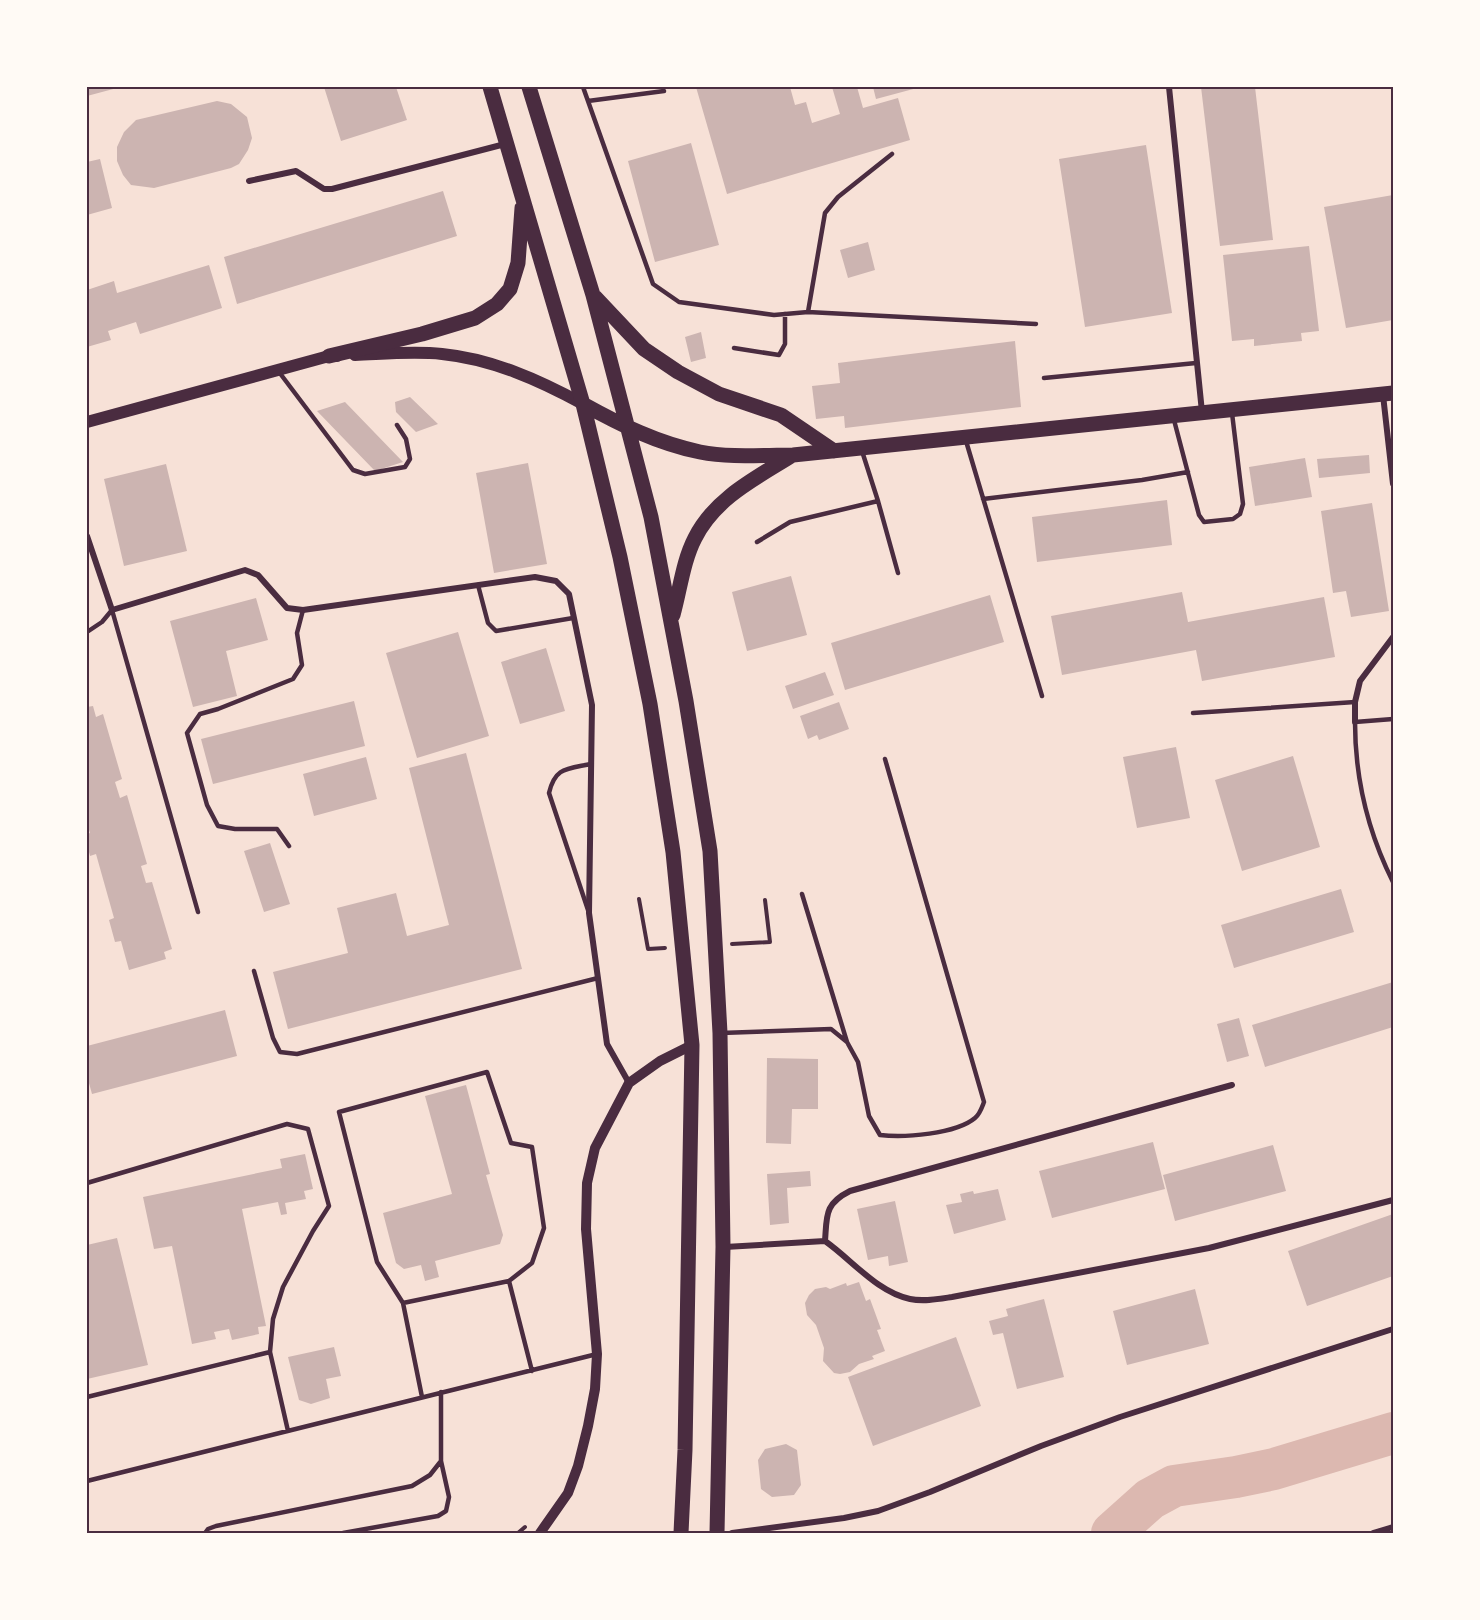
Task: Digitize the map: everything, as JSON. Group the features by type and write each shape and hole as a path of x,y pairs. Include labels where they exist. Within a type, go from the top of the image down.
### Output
{"main road":[{"path":"490,87 583,405 620,556 650,704 673,852 692,1046 685,1450 681,1533"},
{"path":"529,87 593,295 651,517 672,621 710,851 720,1033 723,1247 717,1533"},
{"path":"87,422 475,318 497,304 510,289 518,262 523,196"},
{"path":"593,295 644,349 678,372 719,394 781,415 834,451"},
{"path":"329,356 393,353 442,354 486,362 525,376 629,429 668,444 701,452 730,455 793,455 1388,394"},
{"path":"672,621 685,567 695,538 712,513 736,489 793,455"}],"street":[{"path":"1169,87 1202,414"},
{"path":"249,181 296,171 324,189 332,189 507,143"},
{"path":"1388,394 1393,484"},
{"path":"87,536 112,610 245,570 258,575 287,608 303,610 535,577 556,581 569,594 592,705 589,914 607,1044 629,1083"},
{"path":"1355,722 1355,702 1360,681 1393,637"},
{"path":"540,1533 567,1493 578,1466 595,1389 597,1354 586,1229 587,1183 595,1148 629,1083 660,1061 692,1046"},
{"path":"825,1241 827,1212 839,1196 850,1191 1232,1085"},
{"path":"723,1247 825,1241 883,1287 898,1295 922,1301 1209,1248 1393,1200"},
{"path":"732,1533 844,1518 878,1511 1120,1417 1393,1329"},
{"path":"1373,1533 1393,1527"}],"lane":[{"path":"583,87 653,284 679,302 774,315 808,312 1036,324"},
{"path":"588,101 664,91"},
{"path":"808,312 825,213 838,197 892,154"},
{"path":"734,348 779,355 785,344 785,314"},
{"path":"1044,378 1196,363"},
{"path":"277,370 353,470 365,474 405,466 410,459 406,439 396,425"},
{"path":"1173,417 1199,515 1204,522 1233,519 1240,514 1242,504 1231,411"},
{"path":"965,438 1042,696"},
{"path":"861,448 898,573"},
{"path":"984,499 1142,480 1188,472"},
{"path":"757,542 790,522 878,501"},
{"path":"478,585 488,623 496,631 573,618"},
{"path":"87,632 102,622 112,610"},
{"path":"112,610 198,912"},
{"path":"290,846 277,829 236,829 218,826 207,805 187,733 200,714 293,679 302,665 297,633 303,610"},
{"path":"1192,712 1355,702"},
{"path":"1393,719 1355,722 1359,786 1381,858 1393,882"},
{"path":"802,894 847,1042 858,1062 869,1116 880,1135 901,1137 962,1126 977,1116 984,1102 885,759"},
{"path":"589,914 549,794 552,780 561,770 591,764"},
{"path":"254,971 273,1038 280,1052 297,1054 598,978"},
{"path":"720,1033 831,1029 847,1042"},
{"path":"403,1303 509,1281 532,1263 544,1228 532,1147 511,1143 487,1072 339,1112 377,1262 403,1303 422,1397"},
{"path":"87,1183 287,1124 308,1129 329,1206 283,1287 273,1319 270,1352 288,1431"},
{"path":"509,1281 532,1371"},
{"path":"87,1397 270,1352"},
{"path":"87,1482 597,1354"},
{"path":"343,1533 438,1516 446,1511 449,1497 441,1461 441,1392"},
{"path":"205,1533 216,1526 412,1486 430,1475 441,1461"}],"path":[{"path":"639,898 648,949"},
{"path":"765,900 770,942"}],"building":[{"path":"87,87 117,87 117,88 87,96"},
{"path":"324,87 396,87 407,120 341,141"},
{"path":"696,87 790,87 795,105 806,102 812,123 840,114 832,87 857,87 863,108 898,98 910,140 727,194"},
{"path":"873,87 916,87 917,88 876,99"},
{"path":"1201,87 1255,87 1273,240 1220,246"},
{"path":"217,101 231,104 247,117 252,138 239,164 154,188 131,185 123,175 117,161 117,147 124,132 136,120"},
{"path":"691,143 719,245 655,262 628,161"},
{"path":"1146,145 1172,313 1085,327 1059,159"},
{"path":"100,159 112,208 87,215 87,162"},
{"path":"443,191 457,236 237,304 224,257"},
{"path":"1393,195 1393,320 1346,328 1324,207"},
{"path":"868,242 875,270 848,278 840,250"},
{"path":"1309,246 1319,331 1301,333 1302,341 1254,346 1254,339 1232,341 1223,255"},
{"path":"209,265 222,308 140,334 136,322 108,331 111,340 87,347 87,290 114,281 117,293"},
{"path":"701,332 706,358 691,362 685,337"},
{"path":"1015,341 1021,407 845,428 844,416 816,419 812,386 840,383 838,363"},
{"path":"410,397 438,424 416,432 396,412 395,402"},
{"path":"345,402 403,462 375,471 317,411"},
{"path":"1369,455 1370,473 1319,478 1317,459"},
{"path":"1305,458 1312,497 1255,506 1249,467"},
{"path":"528,463 547,564 494,573 476,473"},
{"path":"166,464 187,551 124,566 104,479"},
{"path":"1167,500 1172,545 1037,562 1032,517"},
{"path":"1372,503 1389,611 1351,617 1346,591 1333,593 1321,511"},
{"path":"791,576 807,635 747,651 732,592"},
{"path":"1182,592 1188,622 1324,597 1335,657 1202,681 1196,650 1062,675 1051,616"},
{"path":"990,595 1004,642 845,690 831,643"},
{"path":"256,598 268,640 226,651 237,696 193,707 170,621"},
{"path":"458,632 489,736 417,758 386,653"},
{"path":"546,648 565,711 520,724 501,662"},
{"path":"825,672 834,695 793,709 785,686"},
{"path":"354,701 365,746 213,784 201,739"},
{"path":"839,702 849,729 819,740 817,735 808,739 800,716"},
{"path":"93,706 96,717 103,714 122,779 115,782 120,798 127,795 147,864 141,866 146,883 152,882 172,949 164,952 166,959 129,970 121,941 115,942 109,920 114,918 96,854 90,856 87,844 87,834 90,833 87,823 87,707"},
{"path":"1176,747 1190,818 1137,828 1123,757"},
{"path":"466,753 522,969 288,1029 273,972 348,953 337,908 396,893 407,936 449,925 409,768"},
{"path":"1293,756 1320,847 1242,871 1215,780"},
{"path":"366,757 377,799 314,816 303,774"},
{"path":"270,843 290,904 264,912 244,851"},
{"path":"1341,889 1354,932 1234,968 1221,925"},
{"path":"1393,982 1393,1027 1265,1067 1252,1025"},
{"path":"225,1010 237,1056 92,1094 87,1076 87,1046"},
{"path":"1239,1018 1249,1056 1227,1062 1217,1024"},
{"path":"767,1058 818,1059 818,1109 792,1109 791,1144 766,1143"},
{"path":"466,1085 490,1174 486,1175 503,1235 500,1244 435,1261 439,1277 425,1281 421,1265 404,1269 396,1263 383,1213 452,1194 425,1096"},
{"path":"1153,1142 1165,1189 1052,1218 1039,1171"},
{"path":"1273,1145 1286,1191 1175,1221 1163,1175"},
{"path":"305,1154 313,1189 304,1191 306,1199 285,1203 287,1214 281,1215 278,1202 242,1209 266,1326 258,1327 259,1334 232,1340 229,1329 214,1332 216,1339 192,1344 172,1246 154,1249 143,1197 282,1168 280,1159"},
{"path":"810,1171 811,1186 787,1188 789,1223 770,1225 767,1174"},
{"path":"998,1189 1006,1220 954,1234 946,1205 962,1202 960,1194 973,1191 974,1194"},
{"path":"895,1201 908,1262 889,1266 888,1256 868,1260 857,1209"},
{"path":"1393,1214 1393,1276 1307,1306 1288,1251"},
{"path":"117,1238 148,1365 87,1379 87,1245"},
{"path":"859,1282 866,1301 870,1299 881,1329 877,1330 885,1351 872,1356 874,1359 859,1364 850,1372 834,1373 823,1361 824,1348 816,1325 807,1315 805,1303 815,1289 826,1287 830,1289 846,1283 847,1286"},
{"path":"1195,1289 1209,1344 1127,1365 1113,1311"},
{"path":"1044,1299 1064,1377 1017,1389 1003,1333 993,1335 989,1321 1008,1316 1006,1309"},
{"path":"956,1337 981,1406 873,1446 848,1377"},
{"path":"334,1347 341,1376 326,1379 330,1398 311,1404 299,1400 288,1357"},
{"path":"786,1444 797,1450 801,1485 794,1495 772,1497 761,1489 758,1460 765,1449"}],"waterway":[{"path":"1112,1533 1150,1499 1174,1486 1274,1469 1393,1433"}]}
